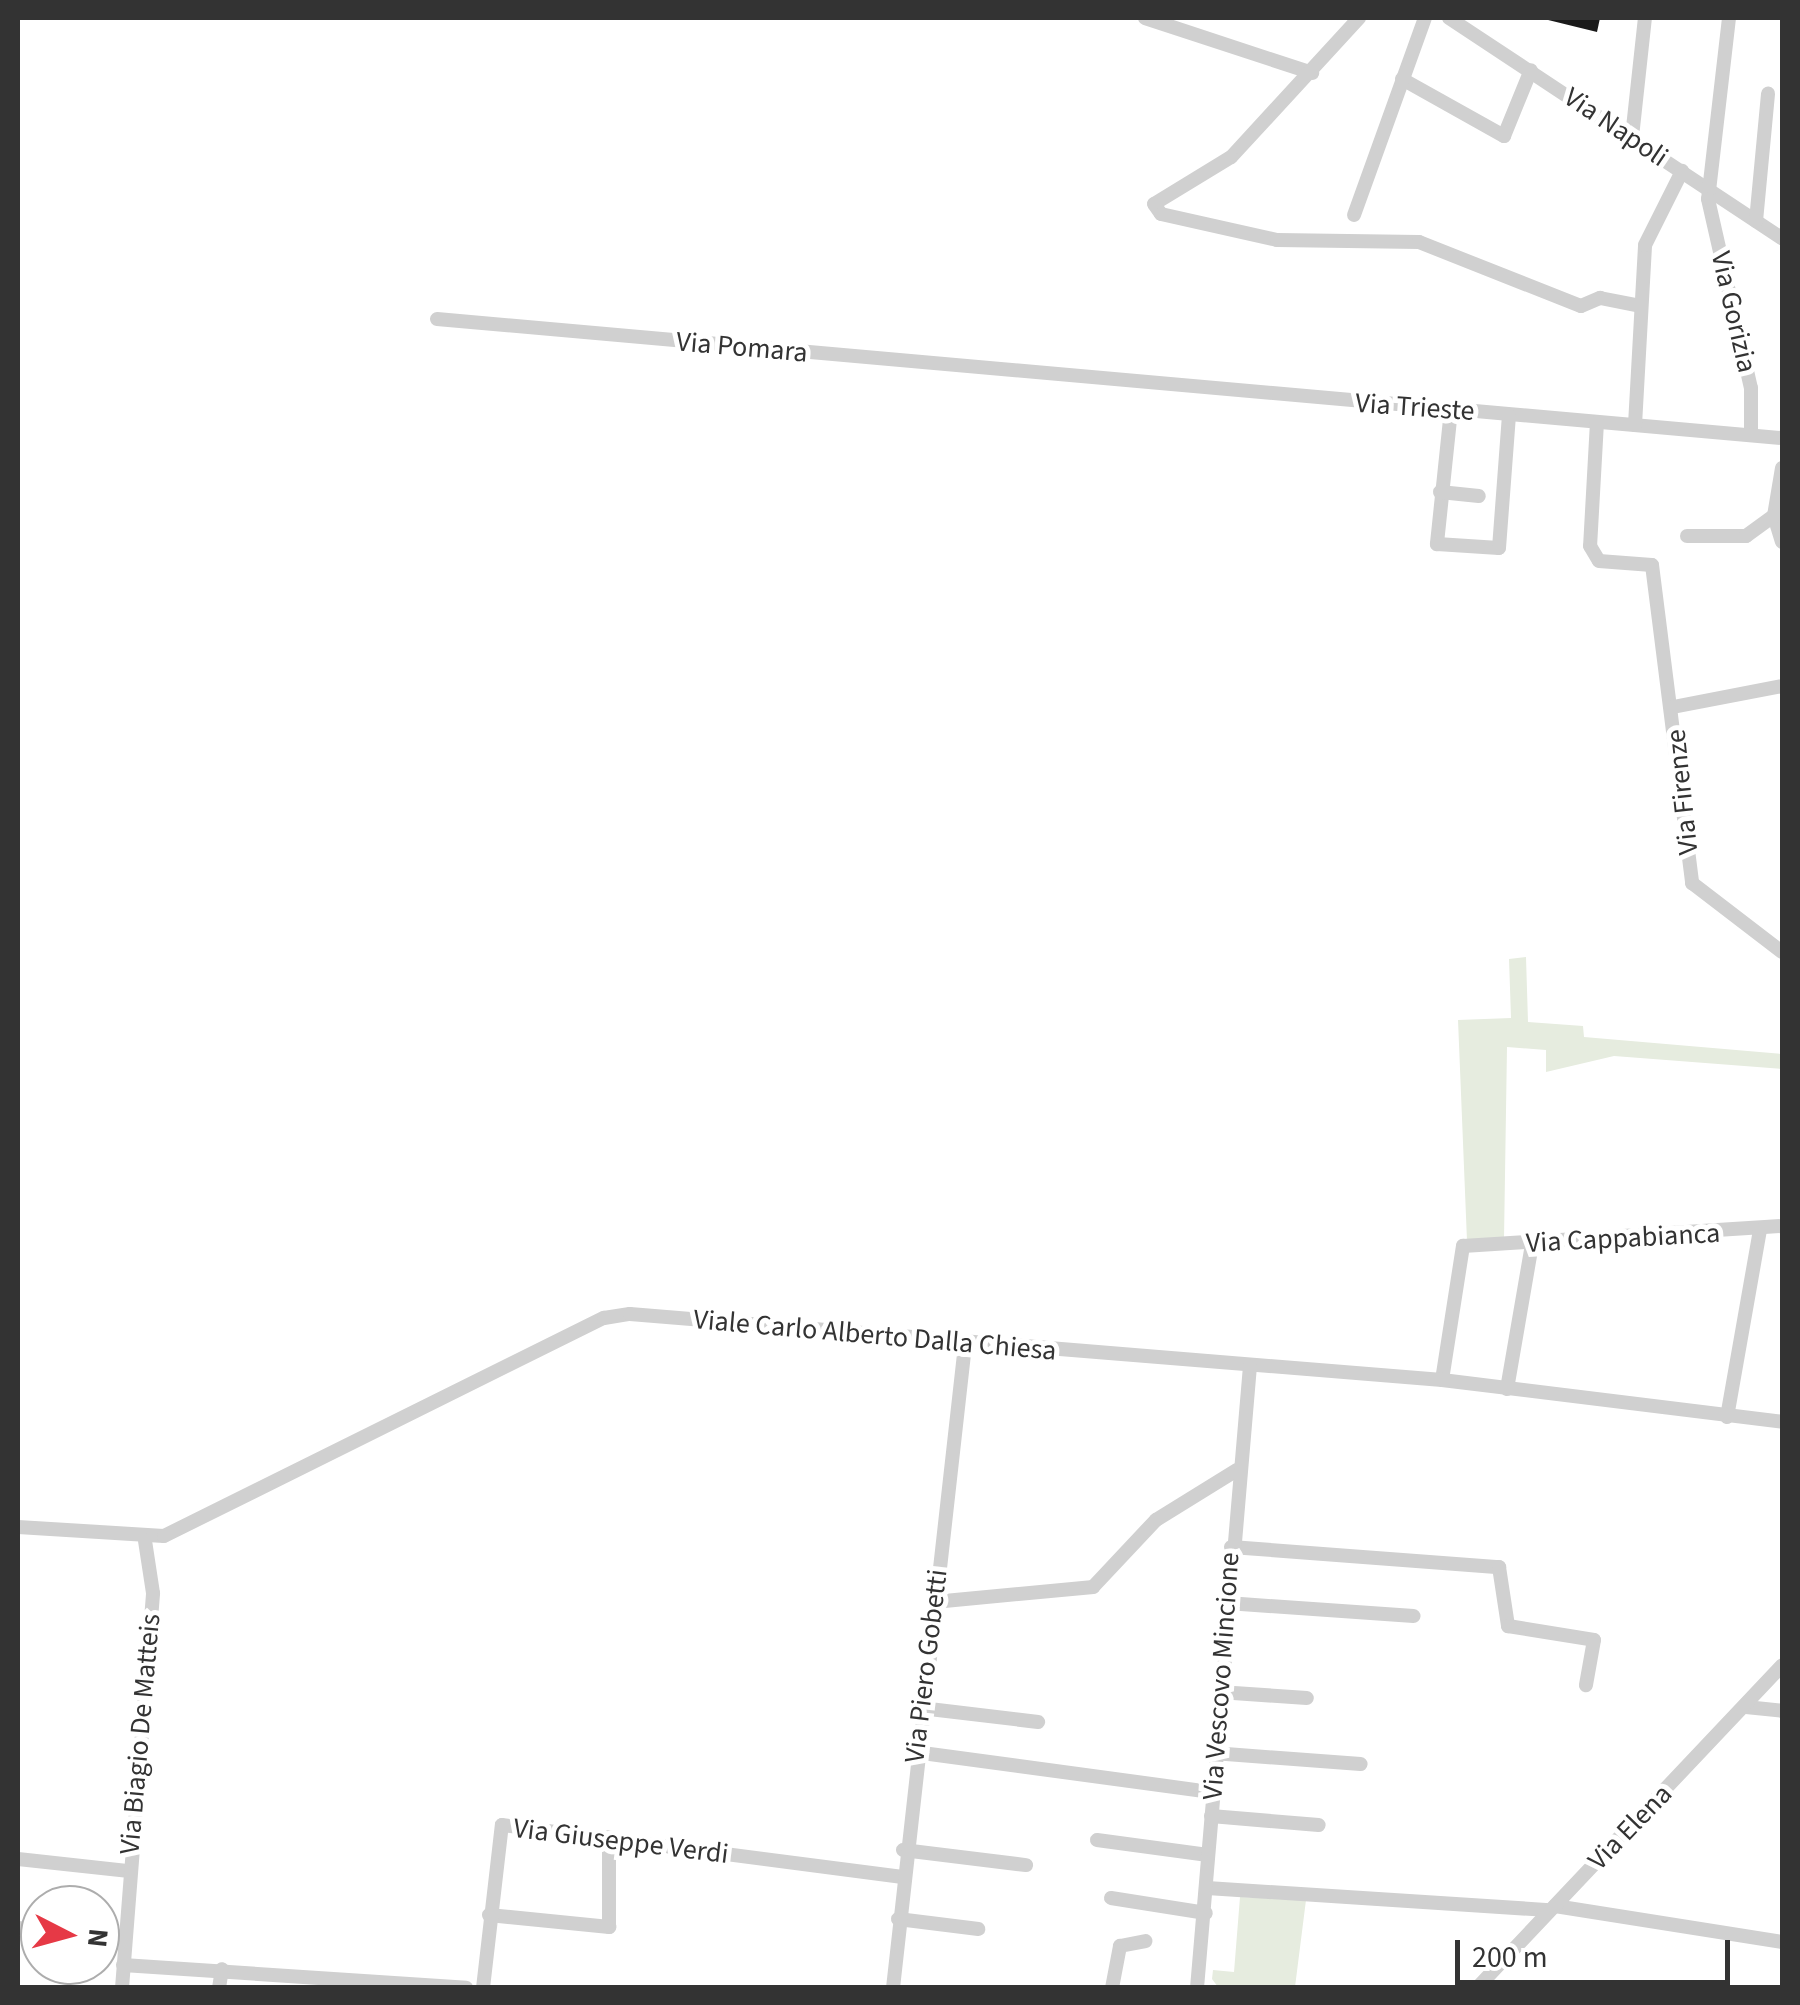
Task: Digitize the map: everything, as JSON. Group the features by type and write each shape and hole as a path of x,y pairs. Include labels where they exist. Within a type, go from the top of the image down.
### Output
{"street":[{"path":"1145,18 1312,73"},
{"path":"1360,18 1231,157 1154,204 1161,214 1277,240 1419,242 1581,306 1600,298 1636,305"},
{"path":"1354,214 1424,18"},
{"name":"Via Napoli","path":"1449,18 1782,238"},
{"path":"1632,137 1645,18"},
{"name":"Via Gorizia","path":"1729,18 1711,190 1751,388 1751,435"},
{"path":"1402,79 1504,136 1531,70"},
{"path":"1756,221 1768,94"},
{"path":"1635,425 1636,305 1645,245 1682,170"},
{"name":"Via Pomara","path":"437,319 1047,375"},
{"name":"Via Trieste","path":"1047,375 1782,438"},
{"path":"1450,410 1437,544 1500,548 1509,414"},
{"name":"Via Firenze","path":"1597,422 1590,546 1598,561 1652,565 1692,883 1782,952"},
{"path":"1782,468 1774,516 1782,542"},
{"path":"1440,492 1479,496"},
{"path":"1686,536 1746,536 1774,516"},
{"path":"1672,707 1782,686"},
{"name":"Via Cappabianca","path":"1442,1380 1463,1246 1782,1226"},
{"path":"1727,1417 1760,1230"},
{"path":"1507,1390 1532,1244"},
{"name":"Viale Carlo Alberto Dalla Chiesa","path":"18,1527 145,1541 243,1501 604,1318 655,1314 965,1344 1442,1380 1782,1422"},
{"name":"Via Piero Gobetti","path":"893,1988 904,1850 965,1344"},
{"name":"Via Vescovo Mincione","path":"1197,1988 1206,1913 1213,1753 1230,1547 1250,1366"},
{"path":"934,1602 1092,1587 1156,1520 1237,1470"},
{"name":"Via Biagio De Matteis","path":"122,1988 152,1593 145,1541"},
{"path":"1230,1547 1499,1567 1508,1626 1594,1640 1586,1685"},
{"path":"1227,1604 1414,1616"},
{"name":"Via Elena","path":"1478,1986 1782,1666"},
{"path":"1219,1692 1308,1698"},
{"path":"1746,1707 1782,1711"},
{"path":"920,1708 1038,1722"},
{"path":"915,1752 1211,1792"},
{"path":"1213,1753 1362,1764"},
{"path":"1210,1816 1319,1824"},
{"name":"Via Giuseppe Verdi","path":"483,1988 502,1824 902,1877"},
{"path":"489,1915 608,1927 609,1836"},
{"path":"1097,1840 1208,1855"},
{"path":"904,1850 1026,1865"},
{"path":"18,1859 128,1870"},
{"path":"1206,1888 1552,1908 1782,1942"},
{"path":"1111,1898 1206,1913"},
{"path":"898,1918 978,1929"},
{"path":"120,1937 125,1937"},
{"path":"1112,1988 1120,1946 1146,1941"},
{"path":"123,1965 222,1970 276,1980 466,1988"},
{"path":"219,1988 222,1970"},
{"path":"1478,1986 1497,1988"}],"shaded area":[{"path":"1526,957 1528,1022 1583,1026 1584,1037 1782,1054 1782,1069 1614,1056 1546,1072 1546,1050 1507,1047 1504,1239 1467,1241 1458,1020 1511,1018 1509,959"},
{"path":"1240,1897 1306,1900 1295,1987 1218,1987 1212,1979 1213,1970 1234,1972"}],"building":[{"path":"1540,18 1600,18 1597,32"}]}
